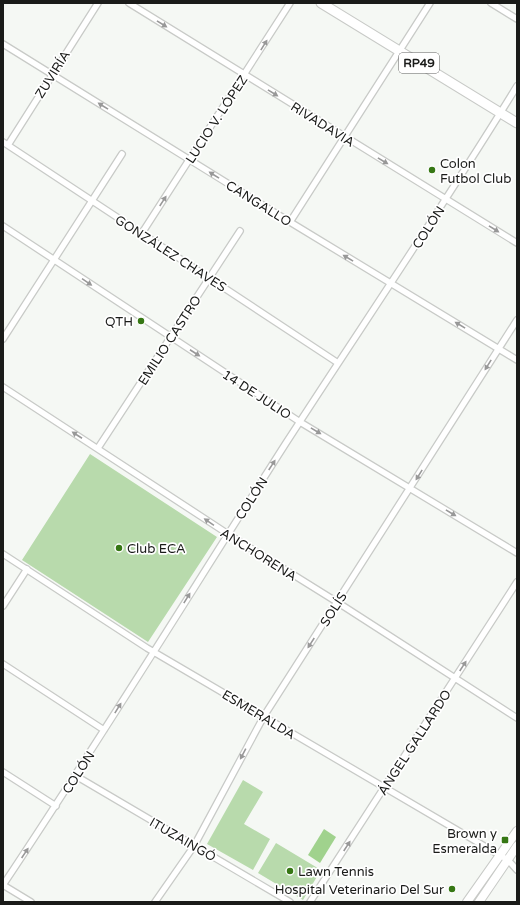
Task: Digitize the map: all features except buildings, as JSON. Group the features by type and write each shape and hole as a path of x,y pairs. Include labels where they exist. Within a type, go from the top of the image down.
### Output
{"main road":[{"name":"RP49","path":"321,3 517,123"},
{"path":"467,902 517,831"},
{"path":"478,902 517,846"}],"street":[{"name":"ZUVIRÍA","path":"5,143 98,3"},
{"name":"RIVADAVIA","path":"129,3 244,76 517,243"},
{"name":"LUCIO V. LÓPEZ","path":"142,233 290,3"},
{"path":"290,222 430,3"},
{"path":"491,3 517,19"},
{"name":"CANGALLO","path":"3,44 290,222 517,360"},
{"name":"COLÓN","path":"3,885 76,776 228,534 338,363 447,199 517,86"},
{"name":"GONZÁLEZ CHAVES","path":"5,143 338,363"},
{"path":"3,339 122,154"},
{"name":"14 DE JULIO","path":"3,226 300,422 517,553"},
{"name":"EMILIO CASTRO","path":"98,448 240,231"},
{"name":"SOLÍS","path":"155,902 194,846 264,716 411,489 517,320"},
{"name":"ANCHORENA","path":"3,387 228,534 517,718"},
{"name":"ESMERALDA","path":"3,554 153,652 508,860 517,870"},
{"path":"3,606 27,569"},
{"name":"ÁNGEL GALLARDO","path":"310,902 517,582"},
{"path":"3,664 104,730"},
{"path":"3,772 56,806"},
{"name":"ITUZAINGÓ","path":"76,776 290,902"},
{"path":"3,885 31,902"}],"shaded area":[{"name":"Club ECA","path":"90,454 217,537 148,642 22,560"},
{"path":"243,780 263,792 244,824 270,839 253,870 207,844"},
{"path":"324,829 336,837 320,863 308,855"},
{"name":"Lawn Tennis","path":"276,843 321,870 303,900 258,873"}],"place":[{"name":"Colon Futbol Club","path":"432,170"},
{"name":"QTH","path":"141,321"},
{"name":"Club ECA","path":"119,548"},
{"name":"Brown y Esmeralda","path":"505,840"},
{"name":"Lawn Tennis","path":"290,871"},
{"name":"Hospital Veterinario Del Sur","path":"452,889"}]}
